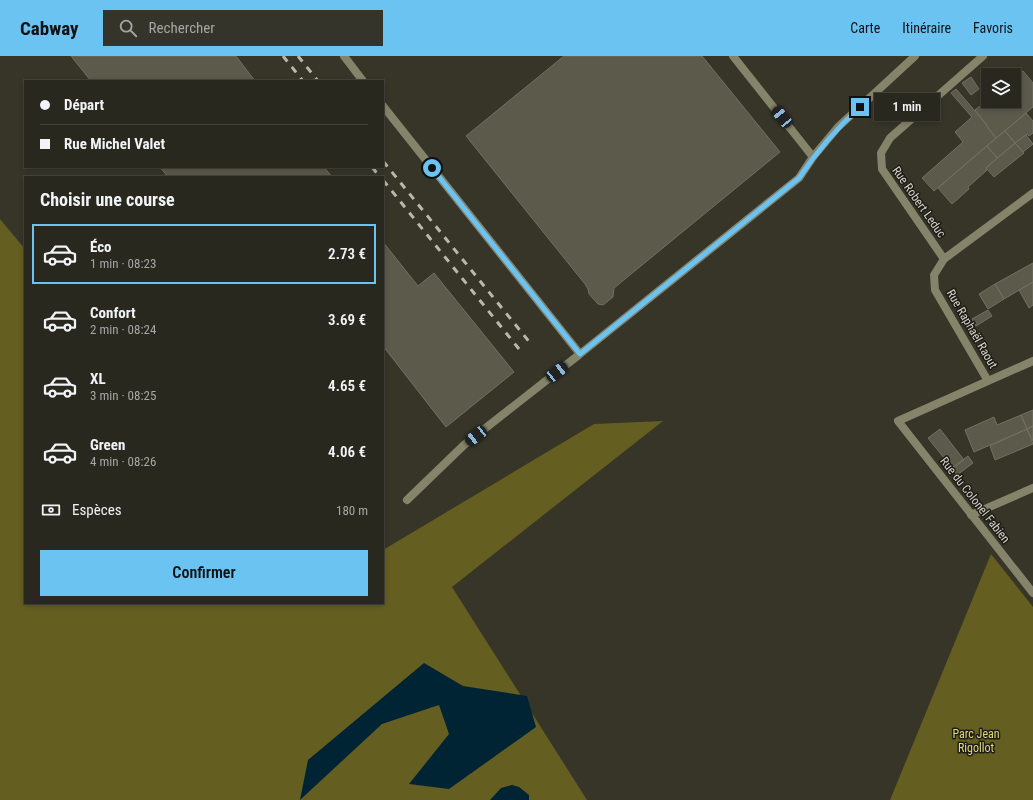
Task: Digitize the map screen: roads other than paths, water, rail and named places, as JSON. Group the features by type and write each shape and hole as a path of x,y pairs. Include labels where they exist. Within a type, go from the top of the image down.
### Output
{"street":[{"path":"344,56 362,80"},
{"path":"733,56 813,157"},
{"path":"407,500 464,445 799,178 813,157 838,127 915,56"},
{"name":"Rue Robert Leduc","path":"944,259 882,169 881,153 890,138 983,56"},
{"path":"384,107 580,354"},
{"name":"Rue Raphaël Raout","path":"988,381 935,290 934,275 944,259 1033,193"},
{"path":"988,381 1033,361"},
{"name":"Rue du Colonel Fabien","path":"988,381 898,421 1033,593"},
{"path":"971,515 1033,488"}],"water":[{"path":"424,663 463,686 527,696 536,727 449,789 409,784 449,734 439,705 382,724 300,800 308,760"},
{"path":"512,785 519,787 529,795 529,800 490,800 501,788"}],"railway":[{"path":"283,56 302,80"},
{"path":"298,56 317,80"},
{"path":"384,162 531,344"},
{"path":"373,168 379,176"},
{"path":"384,181 519,349"}],"park label":[{"name":"Parc Jean Rigollot","path":"976,741"}]}
